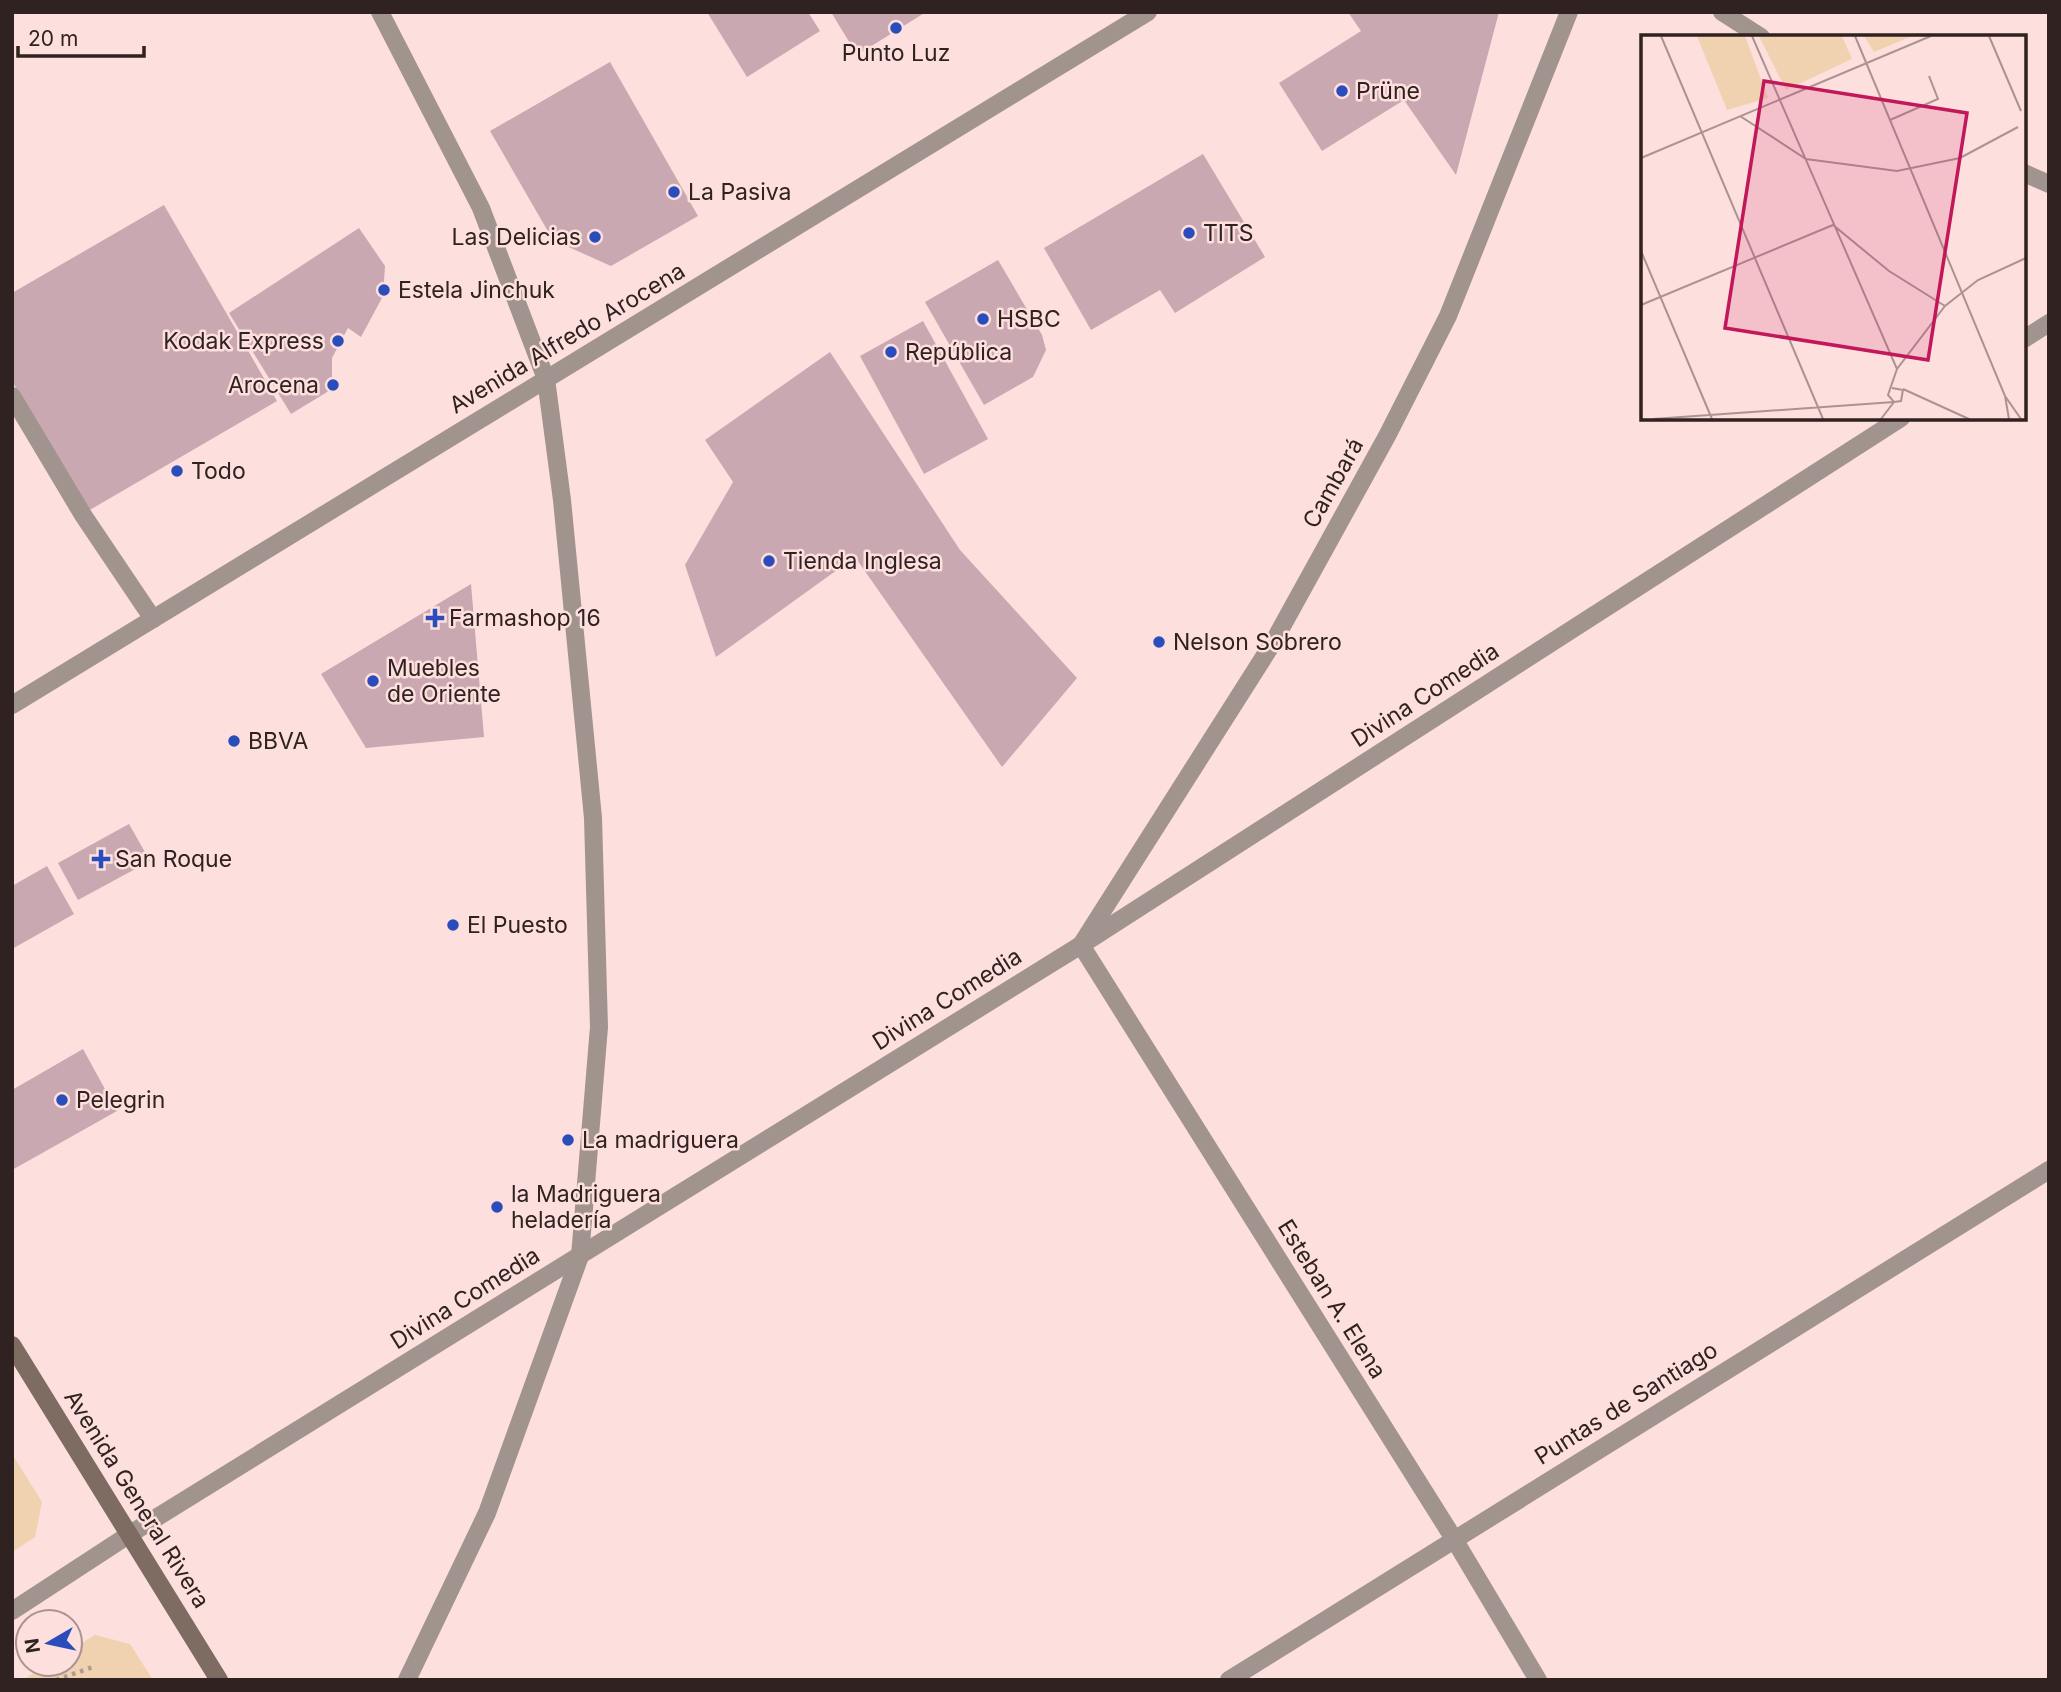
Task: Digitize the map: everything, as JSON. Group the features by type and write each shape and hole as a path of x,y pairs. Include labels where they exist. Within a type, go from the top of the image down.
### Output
{"main road":[{"name":"Avenida General Rivera","path":"12,1345 219,1680"}],"street":[{"path":"380,12 481,208 546,379 562,500 593,818 599,1027 580,1256 487,1513 407,1680"},
{"name":"Avenida Alfredo Arocena","path":"12,705 1148,12"},
{"name":"Cambará","path":"1081,945 1274,641 1387,436 1448,316 1569,12"},
{"path":"1722,12 1758,35"},
{"path":"2026,174 2049,184"},
{"path":"2026,338 2049,323"},
{"path":"12,396 83,515 153,619"},
{"name":"Divina Comedia","path":"12,1611 130,1534 1081,945 1898,420"},
{"name":"Esteban A. Elena","path":"1081,945 1454,1539 1538,1680"},
{"name":"Puntas de Santiago","path":"1229,1680 2049,1170"}],"path":[{"path":"55,1680 93,1667"}],"shaded area":[{"path":"12,1454 42,1502 35,1537 12,1552"},
{"path":"95,1635 130,1644 153,1680 23,1680 84,1678 84,1642"}],"building":[{"path":"707,12 808,12 820,31 747,77"},
{"path":"831,12 926,12 857,55"},
{"path":"1348,12 1499,12 1456,175 1404,100 1322,151 1279,83 1361,31"},
{"path":"610,62 698,216 611,266 553,240 490,131"},
{"name":"TITS","path":"1203,154 1265,257 1175,313 1160,290 1091,330 1044,248"},
{"path":"164,205 277,401 88,511 12,381 12,293"},
{"path":"359,228 385,266 383,296 361,337 348,328 332,358 332,389 291,414 229,313"},
{"name":"HSBC","path":"998,260 1042,335 1046,350 1033,377 984,405 925,302"},
{"path":"923,321 988,439 924,474 860,356"},
{"name":"Tienda Inglesa","path":"830,352 960,550 1077,678 1002,767 855,557 716,657 685,565 733,482 705,440"},
{"path":"471,584 484,737 366,748 321,674"},
{"path":"129,824 150,861 78,900 58,863"},
{"path":"47,866 74,914 12,949 12,886"},
{"name":"Pelegrin","path":"83,1049 117,1111 12,1170 12,1090"}],"place":[{"name":"Punto Luz","path":"896,28"},
{"name":"Prüne","path":"1342,91"},
{"name":"La Pasiva","path":"674,192"},
{"name":"TITS","path":"1189,233"},
{"name":"Las Delicias","path":"595,237"},
{"name":"Estela Jinchuk","path":"384,290"},
{"name":"HSBC","path":"983,319"},
{"name":"Kodak Express","path":"338,341"},
{"name":"República","path":"891,352"},
{"name":"Arocena","path":"333,385"},
{"name":"Todo","path":"177,471"},
{"name":"Tienda Inglesa","path":"769,561"},
{"name":"Farmashop 16","path":"435,618"},
{"name":"Nelson Sobrero","path":"1159,642"},
{"name":"Muebles de Oriente","path":"373,681"},
{"name":"BBVA","path":"234,741"},
{"name":"San Roque","path":"101,859"},
{"name":"El Puesto","path":"453,925"},
{"name":"Pelegrin","path":"62,1100"},
{"name":"La madriguera","path":"568,1140"},
{"name":"la Madriguera heladería","path":"497,1207"}]}
